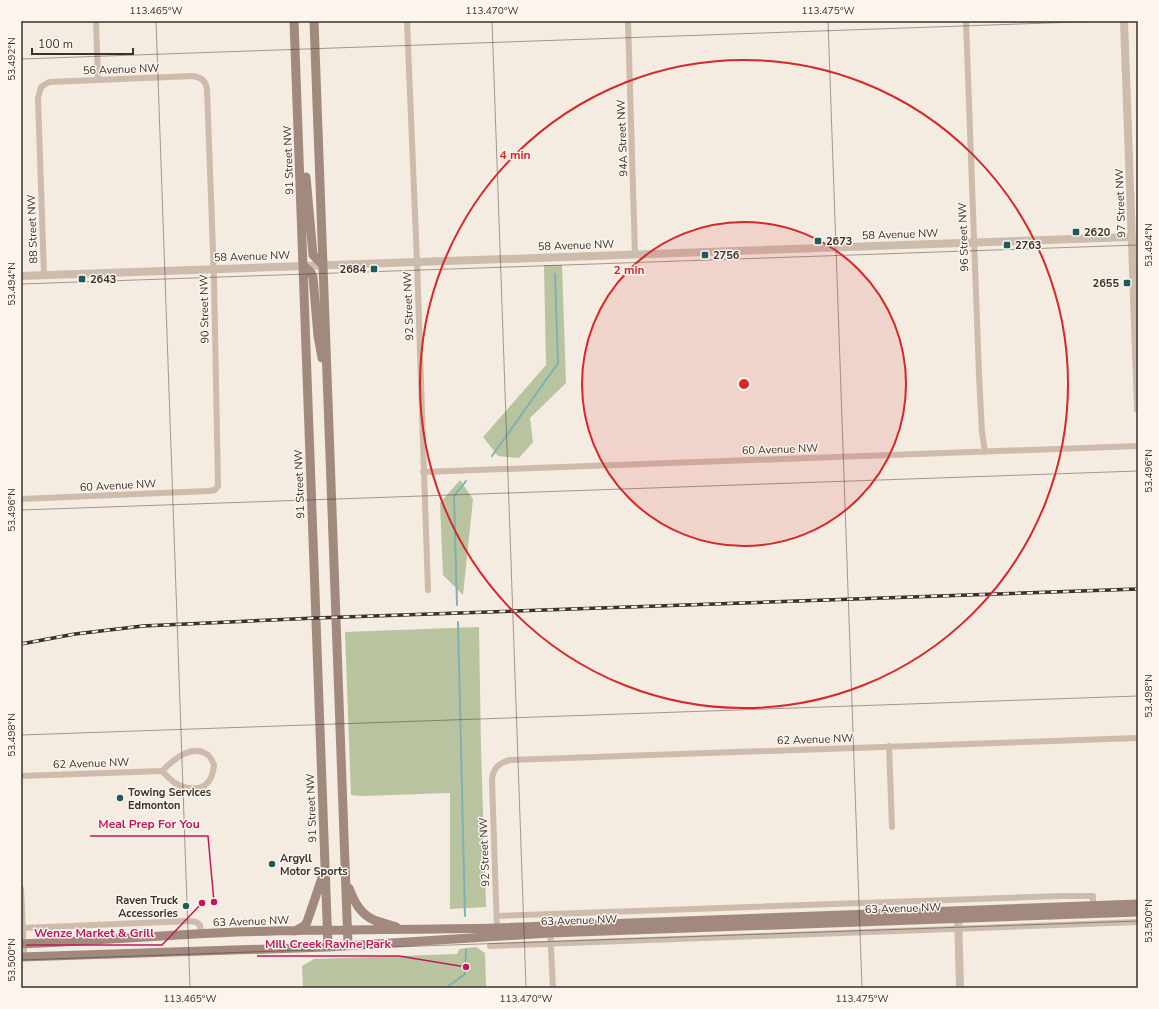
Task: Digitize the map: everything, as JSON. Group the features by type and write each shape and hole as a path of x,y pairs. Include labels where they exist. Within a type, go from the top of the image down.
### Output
{"main road":[{"name":"91 Street NW","path":"294,21 328,946"},
{"path":"314,21 348,946"},
{"path":"300,152 306,170 313,255 323,265"},
{"path":"303,266 308,269 313,277 318,336 328,388"},
{"path":"294,931 304,926 307,922 325,868"},
{"path":"346,879 352,898 362,912 369,918 394,926 400,930"},
{"name":"63 Avenue NW","path":"22,957 348,946 497,932 958,914 1093,905 1138,904"},
{"name":"63 Avenue NW","path":"958,914 1138,912"},
{"name":"63 Avenue NW","path":"22,944 202,934 348,929 497,932"}],"street":[{"path":"96,21 98,80"},
{"name":"92 Street NW","path":"407,21 428,590"},
{"name":"94A Street NW","path":"628,21 635,254"},
{"name":"96 Street NW","path":"966,21 979,375 982,432 985,452"},
{"name":"97 Street NW","path":"1124,21 1138,409"},
{"name":"56 Avenue NW","path":"41,87 48,82 193,76 203,80"},
{"name":"90 Street NW","path":"203,80 207,89 214,269 218,486 215,490"},
{"name":"88 Street NW","path":"41,87 38,98 44,275"},
{"name":"58 Avenue NW","path":"21,276 1132,236"},
{"name":"60 Avenue NW","path":"423,472 1138,446"},
{"name":"60 Avenue NW","path":"21,499 215,490"},
{"name":"62 Avenue NW","path":"496,768 504,761 510,760 1138,738"},
{"path":"889,746 892,826"},
{"path":"194,751 204,752 210,757 214,766 211,780 207,784 196,788 187,788 177,785 162,772 171,762 180,756 194,751"},
{"name":"92 Street NW","path":"496,768 492,780 497,932"},
{"name":"62 Avenue NW","path":"21,776 162,772"},
{"path":"21,889 22,957"},
{"name":"63 Avenue NW","path":"497,916 1093,896 1093,905"},
{"path":"958,900 960,988"},
{"name":"63 Avenue NW","path":"22,928 189,920 200,925 202,934"},
{"name":"63 Avenue NW","path":"490,946 1138,922"},
{"path":"550,930 553,988"}],"green space":[{"path":"544,265 562,265 566,383 530,418 533,442 519,458 498,456 483,437 546,365"},
{"path":"460,480 473,499 463,595 443,575 440,503"},
{"path":"479,627 486,907 450,909 450,793 362,796 351,795 345,632"},
{"path":"476,947 485,953 486,988 303,988 302,966 314,959 457,954 459,949"}],"waterway":[{"path":"492,456 558,363 555,274"},
{"path":"457,605 454,496 466,481"},
{"path":"458,622 465,916"},
{"path":"446,988 465,974 466,950"}],"railway":[{"path":"21,644 75,634 143,626 316,618 1138,589"}],"place":[{"name":"2620","path":"1076,232"},
{"name":"2673","path":"818,241"},
{"name":"2763","path":"1007,245"},
{"name":"2756","path":"705,255"},
{"name":"2684","path":"374,269"},
{"name":"2643","path":"82,279"},
{"name":"2655","path":"1127,283"},
{"name":"Towing Services Edmonton","path":"120,798"},
{"name":"Argyll Motor Sports","path":"272,864"},
{"name":"Meal Prep For You","path":"214,902"},
{"name":"Wenze Market & Grill","path":"202,903"},
{"name":"Raven Truck Accessories","path":"186,906"},
{"name":"Mill Creek Ravine Park","path":"466,967"}]}
